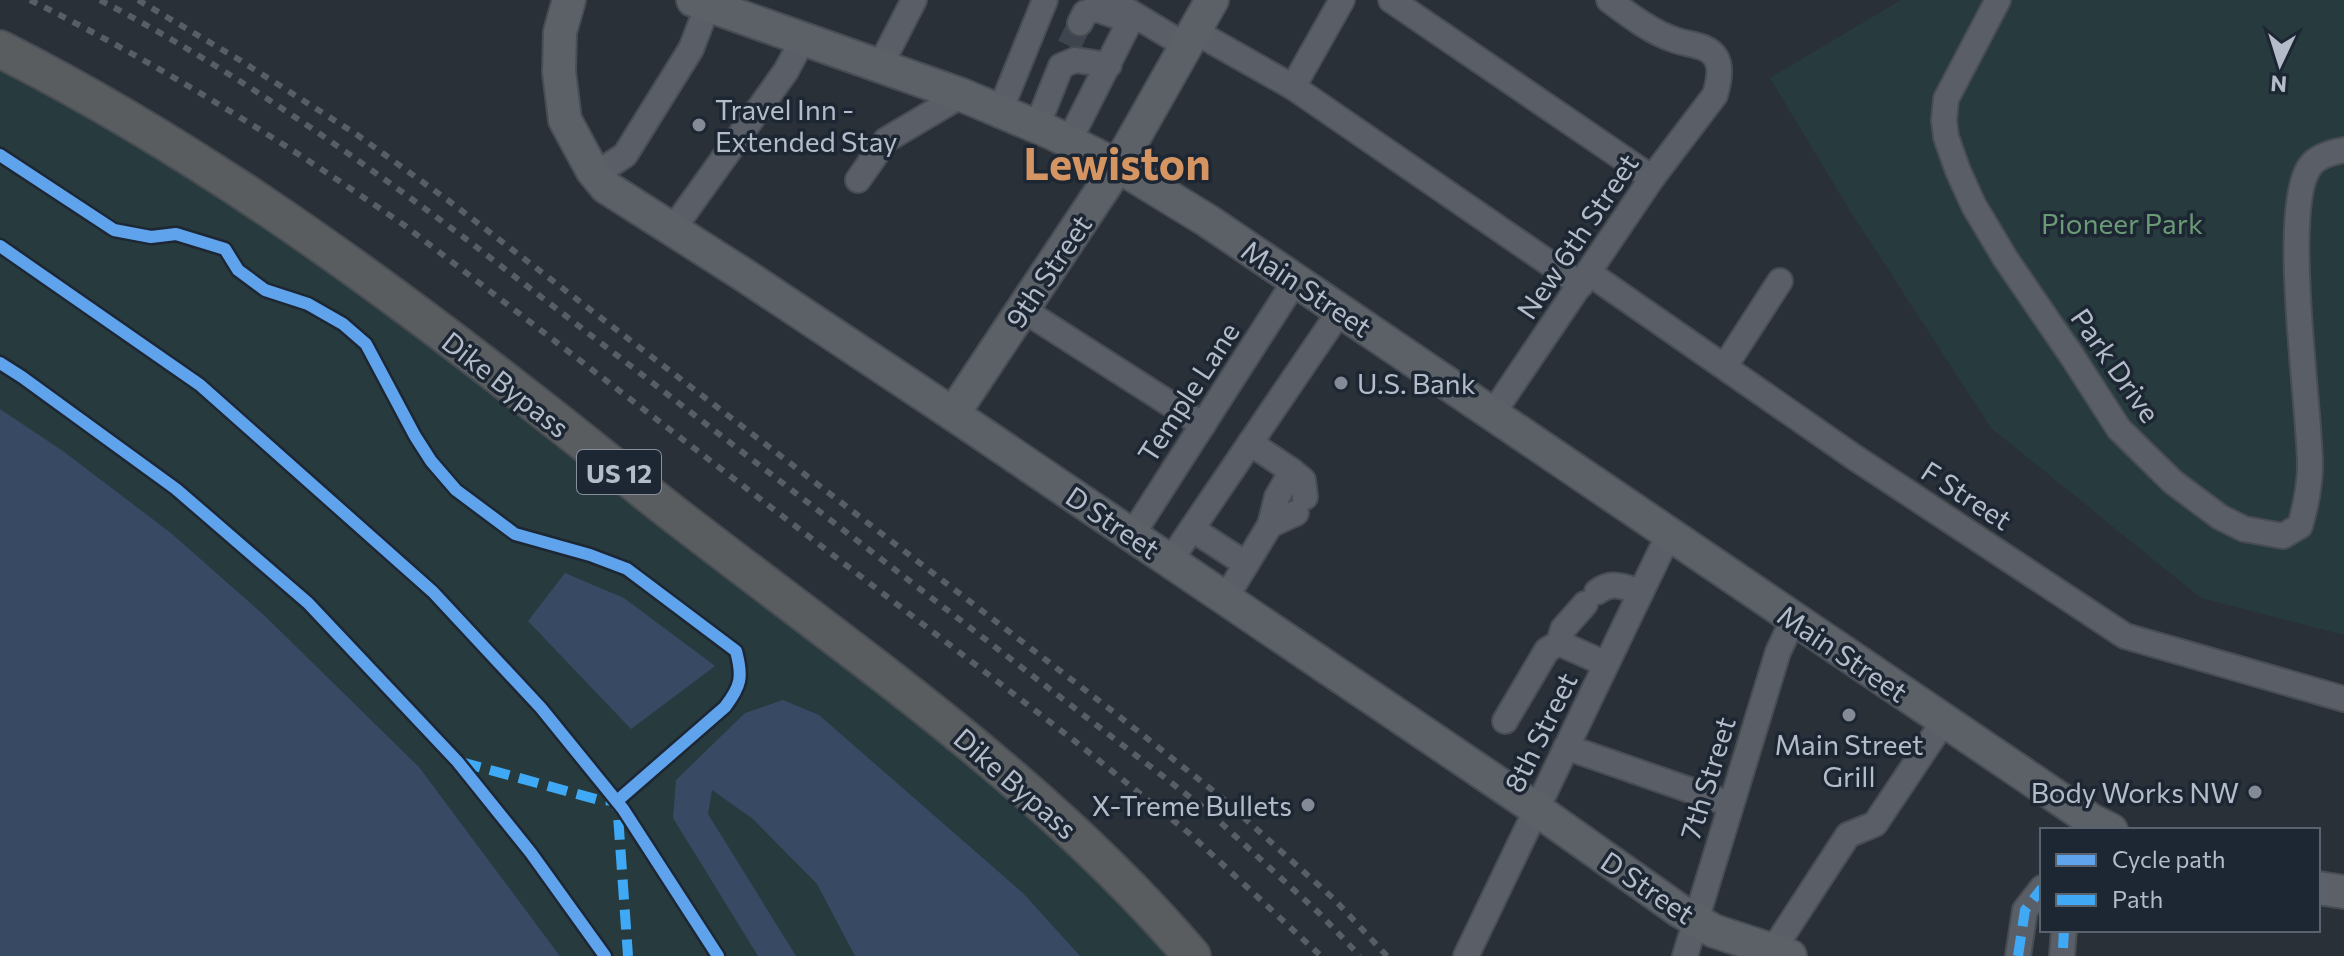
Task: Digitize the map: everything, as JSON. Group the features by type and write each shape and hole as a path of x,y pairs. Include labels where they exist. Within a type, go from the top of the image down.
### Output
{"highway":[{"name":"Dike Bypass","path":"0,49 96,101 212,171 377,286 521,393 982,753 1096,853 1192,956"}],"main road":[{"path":"550,0 560,32"},
{"name":"D Street","path":"569,0 560,32 559,72 565,120 606,187 953,414 1696,921 1714,931 1782,953"},
{"name":"9th Street","path":"953,414 1118,166 1212,0"},
{"name":"Main Street","path":"696,1 962,95 1037,126 1118,166 1208,221 1793,620 2107,828"},
{"path":"2320,888 2344,892"}],"street":[{"path":"880,66 914,0"},
{"path":"1000,111 1045,0"},
{"path":"1110,0 1132,18"},
{"path":"1293,87 1342,0"},
{"path":"1391,0 1652,178"},
{"name":"New 6th Street","path":"1493,413 1652,178 1715,95 1719,79 1716,58 1706,48 1673,40 1630,16 1609,0"},
{"name":"Park Drive","path":"1998,0 1946,99 1946,137 1974,206 2119,429 2173,482 2220,517 2244,529 2283,536 2300,526 2308,499 2310,465 2296,261 2297,219 2303,184 2311,165 2332,152 2344,150"},
{"path":"596,174 625,155 691,49 696,1"},
{"path":"1080,23 1085,13 1096,9 1132,18"},
{"path":"1069,141 1132,18"},
{"name":"F Street","path":"1132,18 1190,38 1293,87 1585,279 1725,366 1854,457 2125,636 2344,699"},
{"path":"673,229 786,71 803,39"},
{"path":"1037,126 1065,56 1109,65"},
{"path":"858,180 886,140 962,95"},
{"name":"Temple Lane","path":"1132,535 1295,281"},
{"path":"1725,366 1780,281"},
{"path":"1022,309 1203,425"},
{"path":"1170,561 1340,311"},
{"path":"1250,443 1303,480 1301,505 1270,525"},
{"path":"1225,599 1270,525 1277,497 1292,471"},
{"path":"1192,529 1246,564"},
{"name":"8th Street","path":"1466,956 1669,534"},
{"path":"1505,721 1547,650 1559,643 1563,629 1591,598 1606,585 1618,584 1641,592"},
{"name":"7th Street","path":"1685,956 1778,652 1793,620"},
{"path":"1559,643 1606,664"},
{"path":"1782,953 1848,835 1875,824 1944,721"},
{"path":"1566,747 1730,804"},
{"path":"2018,956 2025,910 2040,891"}],"green space":[{"name":"Pioneer Park","path":"1901,0 2344,0 2344,635 2201,598 1991,428 1849,209 1770,78"},
{"path":"0,49 96,101 816,624 1192,956 560,956 419,767 264,615 171,533 63,451 0,409"}],"water":[{"path":"0,409 63,451 171,533 264,615 419,767 560,956 0,956"},
{"path":"565,573 624,598 715,666 631,729 528,621"},
{"path":"783,700 819,715 1023,893 1080,956 855,956 817,884 753,819 712,790 708,814 796,956 758,956 673,818 676,780 745,713"}],"tunnel":[{"path":"1069,46 1080,23"}],"railway":[{"path":"30,0 127,51 221,106 404,225 1076,742 1190,834 1321,956"},
{"path":"100,0 196,54 288,112 466,239 1208,811 1319,913 1360,956"},
{"path":"138,0 356,134 449,201 1221,797 1334,899 1387,956"}],"marked path":[{"path":"461,762 599,800 617,801 628,956"},
{"path":"2018,956 2025,910 2040,891"},
{"path":"2063,948 2064,932"}],"cycle path":[{"path":"0,155 114,230 151,237 176,234 225,249 238,270 265,290 308,304 343,324 366,344 415,436 456,490 515,534 627,569 736,651 739,681 725,707 617,801"},
{"path":"0,246 200,385 433,592 541,708 623,809 718,956"},
{"path":"0,363 176,489 308,603 457,761 531,853 605,956"}],"place":[{"name":"Travel Inn - Extended Stay","path":"699,125"},
{"name":"U.S. Bank","path":"1341,383"},
{"name":"Main Street Grill","path":"1849,715"},
{"name":"Body Works NW","path":"2255,792"},
{"name":"X-Treme Bullets","path":"1308,805"}],"district":[{"name":"Lewiston","path":"1117,162"}]}
